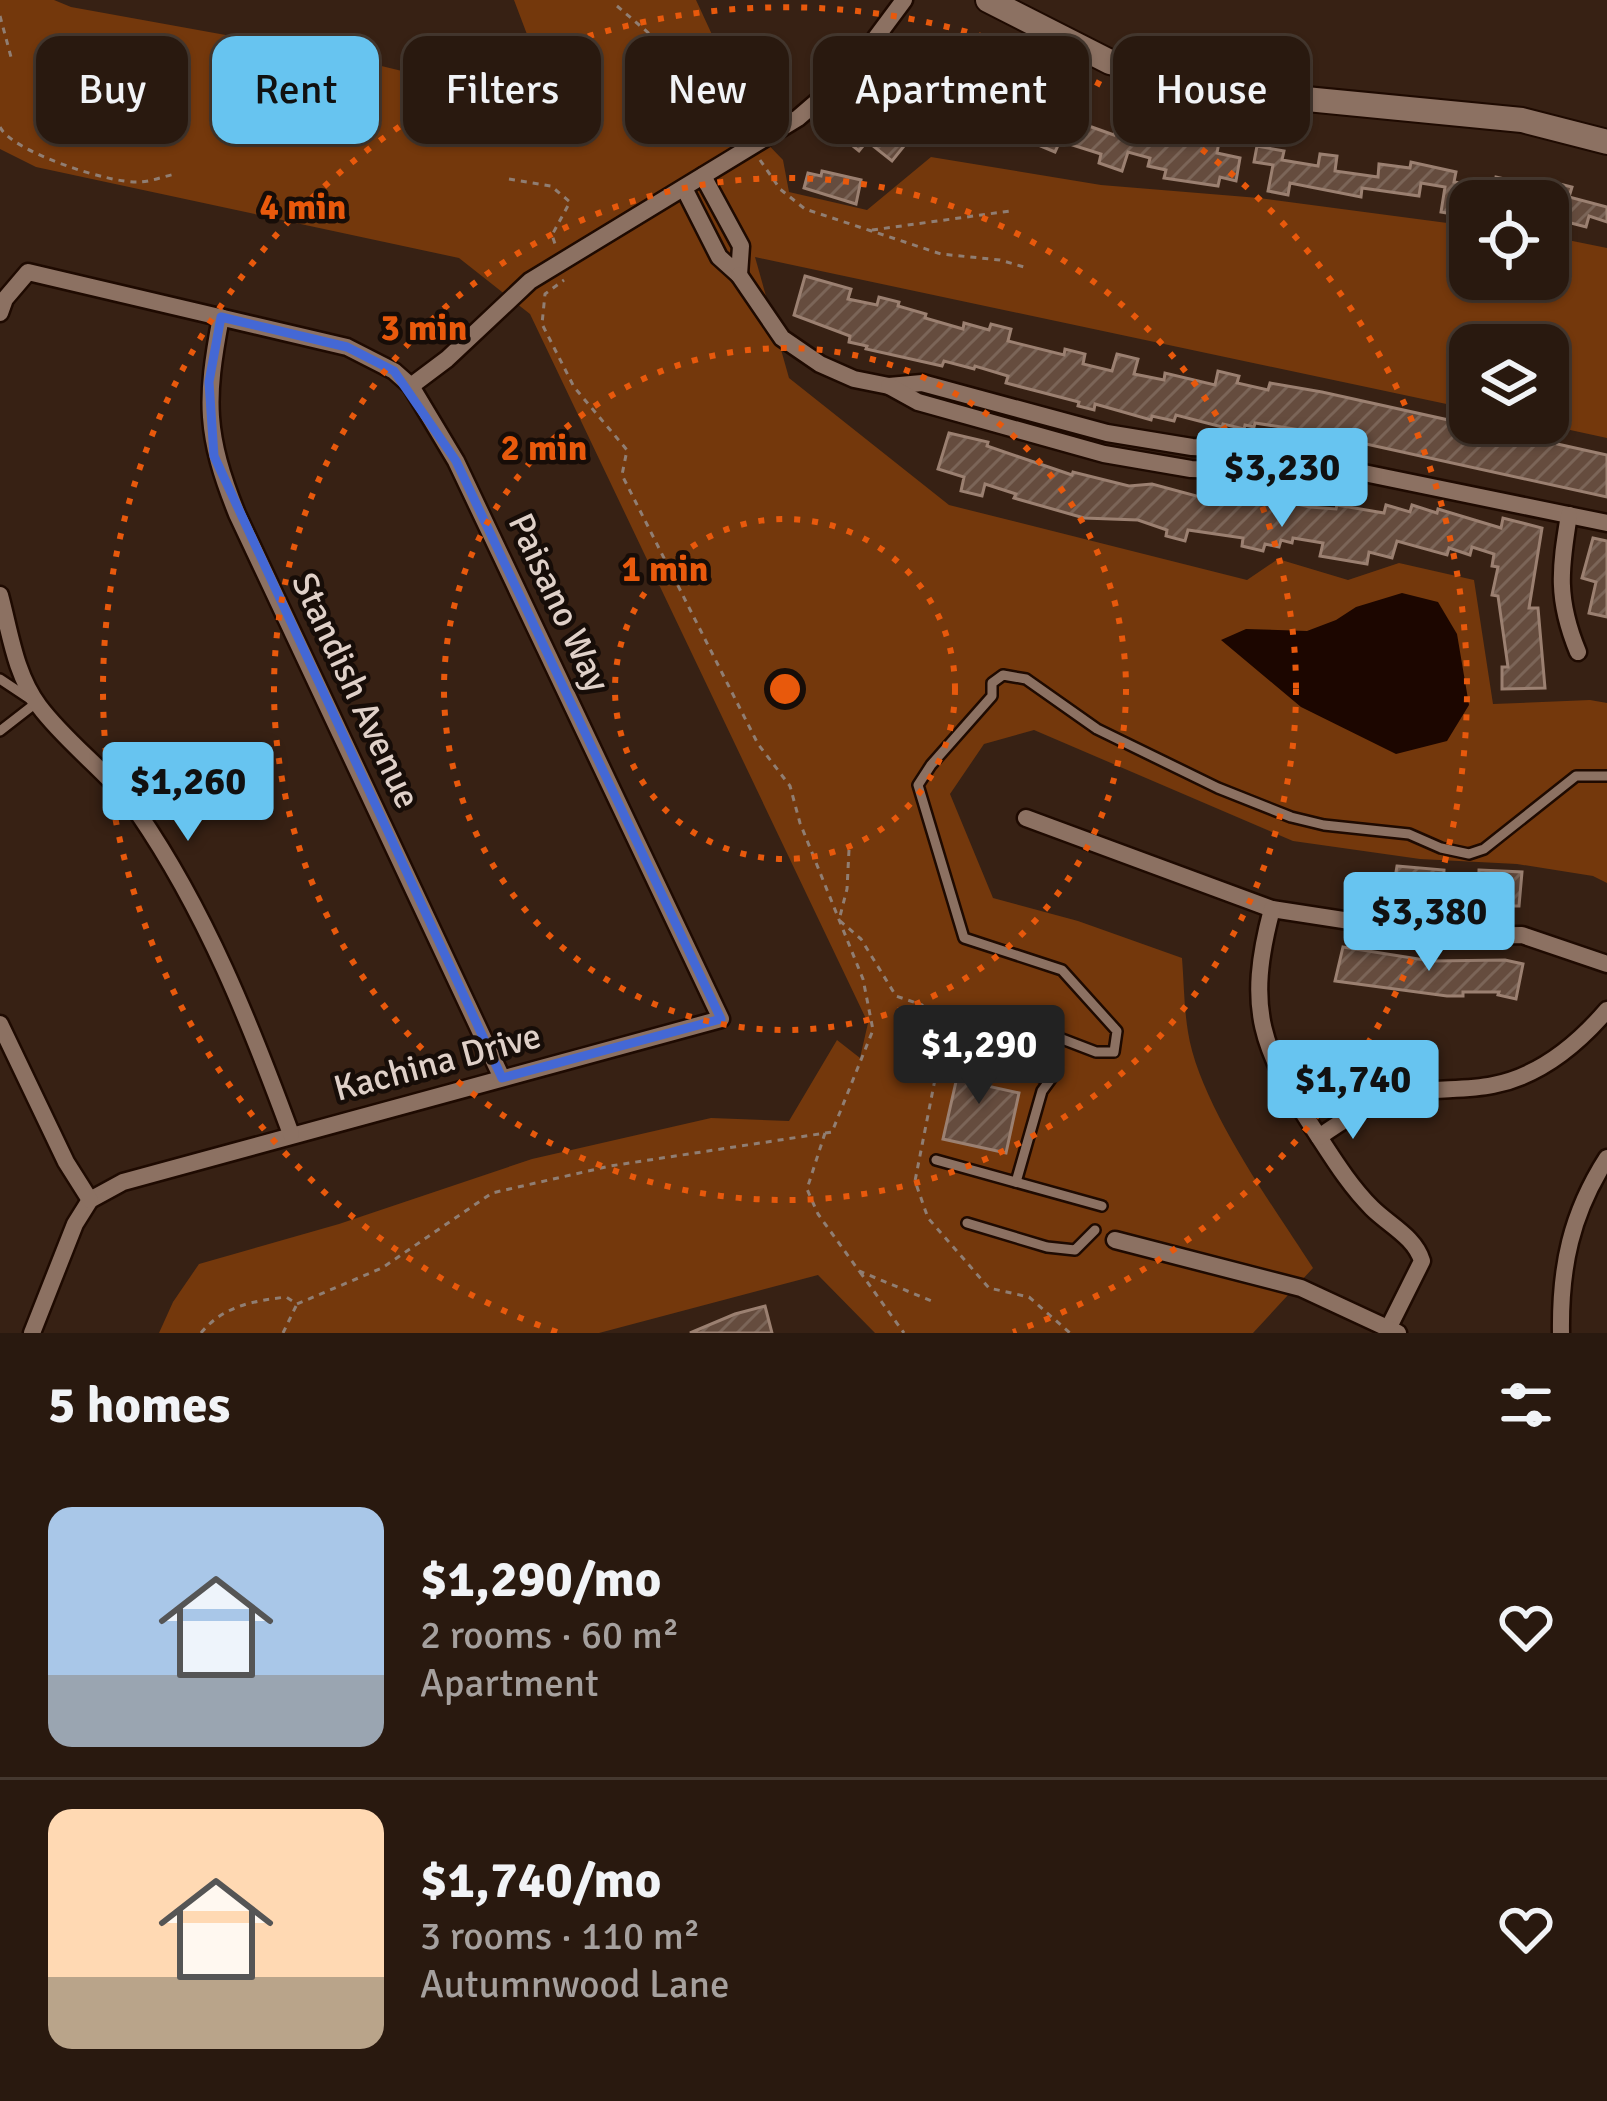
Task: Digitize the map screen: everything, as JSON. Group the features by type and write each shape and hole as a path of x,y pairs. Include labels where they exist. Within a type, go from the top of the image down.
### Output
{"main road":[{"path":"988,0 1110,62 1244,93 1522,120 1607,142"}],"street":[{"path":"411,386 530,281 799,118 849,74 904,0"},
{"path":"703,176 741,246 740,274"},
{"path":"684,188 719,257 740,274 782,338 820,364 854,379 889,386 922,382 1107,434 1192,447 1296,452 1336,459 1359,472 1607,523"},
{"path":"713,246 734,234"},
{"name":"Paisano Way","path":"0,313 5,299 28,272 347,347 394,371 411,386 457,461 721,1019"},
{"name":"Standish Avenue","path":"221,316 208,382 214,456 502,1078"},
{"path":"1569,514 1559,575 1564,617 1578,652"},
{"path":"0,595 14,654 36,703 136,810 181,883 243,1003 291,1134"},
{"path":"1027,818 1271,910 1447,936 1522,935 1607,964"},
{"path":"1115,1240 1301,1288 1393,1331 1422,1261 1418,1247 1372,1209 1319,1137 1272,1061 1262,1024 1258,972 1271,910"},
{"path":"1319,1137 1395,1095 1494,1085 1516,1078 1568,1050 1607,1010"},
{"name":"Kachina Drive","path":"90,1200 123,1182 170,1166 721,1019"},
{"path":"0,1024 66,1162 90,1200 75,1224 32,1333"},
{"path":"1562,1333 1566,1247 1581,1202 1607,1158"}],"lane":[{"path":"1016,1182 1047,1077 1013,1038 1036,1029 1096,1052 1114,1052 1117,1031 1062,970 964,938 918,785 992,696 992,683 1003,675 1026,679 1096,730 1291,817 1408,833 1469,854 1484,849 1576,776 1607,776"},
{"path":"0,679 36,703 0,731"},
{"path":"936,1160 1102,1207"},
{"path":"967,1223 1047,1247 1075,1250 1095,1230"}],"path":[{"path":"617,6 712,88 779,189 805,209 941,254 1024,267"},
{"path":"0,16 11,57"},
{"path":"0,127 4,135 46,160 137,183 176,173"},
{"path":"870,231 1010,211"},
{"path":"849,850 839,920 861,939 896,996 922,1005 938,1023 939,1059"},
{"path":"825,1133 807,1189 818,1214 904,1333"},
{"path":"859,1271 934,1302"},
{"path":"283,1333 297,1304"}],"highlighted area":[{"path":"221,317 347,347 394,371 456,461 721,1019 502,1078 214,456 209,382"}],"shaded area":[{"path":"0,0 54,0 231,36 212,36 212,144 379,144 379,65 403,71 403,144 601,144 601,36 528,36 514,0 696,0 713,36 625,36 625,144 768,144 783,160 789,192 867,210 931,157 1101,185 1259,198 1449,223 1449,300 1569,300 1569,240 1607,248 1607,438 1569,430 1569,324 1449,324 1449,405 755,257 789,378 949,505 1247,580 1278,559 1348,580 1399,563 1474,580 1493,704 1607,703 1607,883 1593,876 1517,864 1420,859 1293,841 1034,730 984,744 950,794 993,898 1078,921 1182,958 1188,1032 1207,1091 1240,1154 1313,1268 1253,1333 875,1333 818,1275 599,1333 159,1333 199,1264 339,1224 532,1159 711,1118 789,1121 837,1040 860,1058 868,1023 530,314 459,258 36,167 0,149"},
{"path":"1402,593 1438,602 1457,634 1469,705 1447,741 1396,754 1301,707 1221,640 1246,629 1307,631 1356,607"}],"building":[{"path":"1089,126 1113,135 1113,144 1219,144 1217,153 1240,158 1236,181 1220,177 1218,186 1164,178 1166,170 1148,166 1150,158 1128,152 1122,171 1099,163 1101,154 1069,144 1089,144"},
{"path":"871,144 906,144 892,161"},
{"path":"1036,144 1059,144 1055,152"},
{"path":"1257,146 1284,151 1282,160 1318,166 1320,154 1337,156 1335,171 1378,177 1379,164 1410,168 1411,162 1456,172 1454,180 1449,180 1449,213 1441,212 1445,187 1421,183 1419,196 1362,188 1361,197 1290,183 1288,195 1268,191 1273,165 1254,162"},
{"path":"822,171 861,180 856,204 804,188 808,173 821,176"},
{"path":"1569,197 1607,207 1607,222 1589,216 1586,227 1569,223"},
{"path":"805,276 851,289 848,299 877,305 879,297 899,302 898,306 926,314 925,318 963,329 964,323 989,330 991,324 1011,329 1008,341 1064,355 1065,349 1085,354 1083,364 1112,371 1117,354 1138,359 1134,374 1164,380 1165,373 1215,385 1218,371 1239,376 1237,383 1268,390 1270,383 1449,420 1449,444 1557,444 1607,455 1607,497 1307,431 1255,423 1244,429 1222,427 1176,415 1174,421 1152,416 1151,420 1095,404 1094,410 1006,383 1008,376 975,366 944,361 942,366 866,349 849,342 850,336 794,315"},
{"path":"949,433 988,442 987,446 1072,475 1129,486 1152,484 1200,497 1201,493 1252,503 1254,494 1310,507 1336,509 1337,505 1384,513 1386,505 1410,512 1412,505 1501,528 1503,518 1542,528 1529,608 1538,608 1545,688 1502,689 1502,667 1508,667 1498,596 1492,595 1498,567 1492,566 1494,554 1472,547 1470,555 1449,548 1447,555 1397,541 1392,558 1369,552 1367,564 1320,556 1323,543 1293,538 1292,543 1281,540 1279,547 1265,544 1263,551 1242,546 1243,538 1188,530 1185,541 1138,520 1084,518 1014,498 1016,494 985,484 982,496 961,491 964,477 938,469"},
{"path":"1593,538 1607,541 1607,617 1589,613 1596,582 1582,578"},
{"path":"1397,866 1444,870 1442,905 1391,901"},
{"path":"1479,870 1522,872 1519,906 1478,906"},
{"path":"1343,947 1431,961 1523,964 1516,999 1499,992 1447,996 1335,981"},
{"path":"959,1040 981,1048 969,1082 1019,1093 1006,1153 943,1139 960,1064 951,1061"},
{"path":"765,1306 772,1333 690,1333 735,1314"}]}
